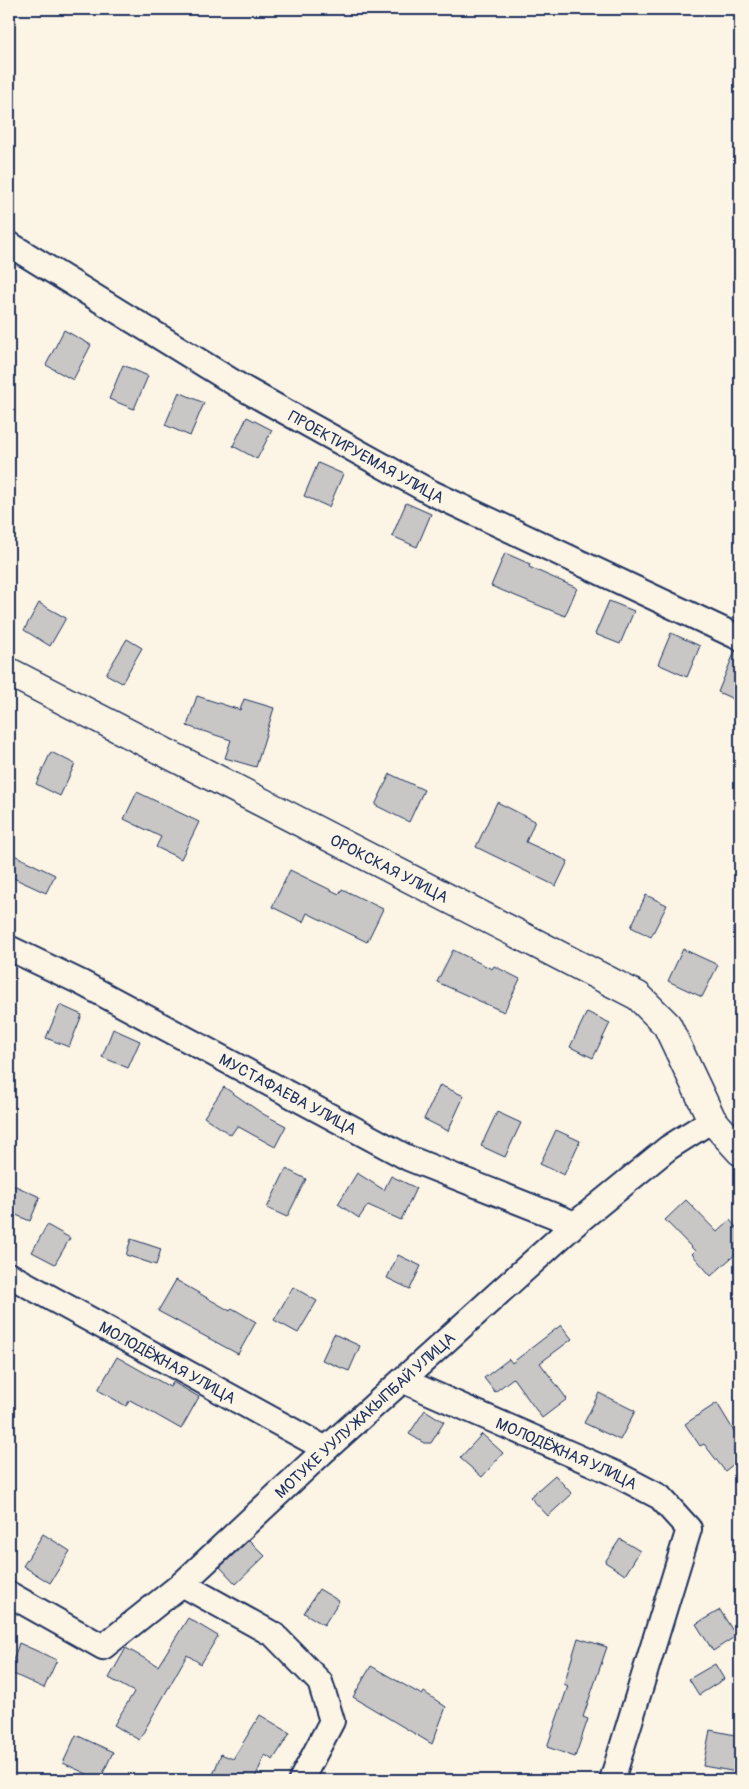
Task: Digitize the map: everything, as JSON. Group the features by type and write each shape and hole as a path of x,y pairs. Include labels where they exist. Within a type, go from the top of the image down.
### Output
{"street":[{"name":"ПРОЕКТИРУЕМАЯ УЛИЦА","path":"9,244 241,386 432,493 740,638"},
{"name":"ОРОКСКАЯ УЛИЦА","path":"9,672 638,996 667,1025 712,1120 740,1151"},
{"name":"МУСТАФАЕВА УЛИЦА","path":"9,948 82,983 408,1158 575,1224"},
{"name":"МОТУКЕ УУЛУ ЖАКЫПБАЙ УЛИЦА","path":"9,1594 103,1647 182,1584 326,1449 404,1381 575,1224 668,1148 712,1120"},
{"name":"МОЛОДЁЖНАЯ УЛИЦА","path":"9,1275 326,1449"},
{"name":"МОЛОДЁЖНАЯ УЛИЦА","path":"404,1381 614,1473 660,1497 689,1529 612,1780"},
{"path":"182,1584 274,1635 320,1682 332,1721 301,1780"}],"building":[{"path":"64,330 91,345 73,380 46,365"},
{"path":"123,365 148,376 134,409 109,399"},
{"path":"179,392 204,403 190,436 165,425"},
{"path":"247,417 272,430 257,459 233,446"},
{"path":"318,463 343,474 329,507 304,496"},
{"path":"406,503 431,514 417,547 392,536"},
{"path":"505,553 530,564 529,567 577,588 565,616 491,586"},
{"path":"609,601 634,611 620,644 595,634"},
{"path":"39,603 66,618 50,646 24,630"},
{"path":"671,633 700,646 687,677 658,664"},
{"path":"127,639 142,648 122,683 106,674"},
{"path":"735,651 740,652 740,702 718,692"},
{"path":"197,696 240,710 244,699 274,708 256,767 225,758 231,740 187,726"},
{"path":"51,752 75,764 60,796 36,784"},
{"path":"390,774 424,790 409,822 375,805"},
{"path":"137,792 199,822 181,859 156,847 161,837 124,819"},
{"path":"497,802 535,821 526,842 568,861 556,886 476,847"},
{"path":"14,855 55,875 46,893 9,876 9,866"},
{"path":"290,870 339,894 342,889 383,909 367,942 307,913 303,922 272,907"},
{"path":"646,895 667,905 651,937 631,927"},
{"path":"683,949 718,965 702,997 668,981"},
{"path":"453,950 492,969 494,966 520,979 504,1012 437,982"},
{"path":"60,1005 82,1015 69,1047 46,1038"},
{"path":"587,1012 610,1023 593,1058 570,1047"},
{"path":"113,1029 140,1041 128,1068 102,1057"},
{"path":"440,1085 464,1096 448,1131 424,1119"},
{"path":"224,1087 263,1114 286,1126 275,1147 237,1126 231,1135 204,1117"},
{"path":"497,1112 521,1123 505,1157 481,1146"},
{"path":"556,1130 580,1141 564,1175 540,1164"},
{"path":"286,1169 306,1179 287,1217 267,1208"},
{"path":"357,1173 384,1190 391,1176 416,1188 401,1220 368,1205 359,1218 338,1204"},
{"path":"9,1183 40,1197 30,1221 9,1212"},
{"path":"686,1200 717,1232 730,1220 740,1232 740,1250 711,1276 692,1254 695,1251 665,1220"},
{"path":"47,1225 70,1238 55,1264 32,1252"},
{"path":"131,1239 161,1249 156,1265 126,1255"},
{"path":"398,1255 421,1266 410,1289 387,1278"},
{"path":"176,1280 230,1311 232,1308 256,1322 238,1354 158,1311"},
{"path":"293,1287 317,1301 298,1333 274,1320"},
{"path":"561,1325 572,1339 540,1363 567,1399 542,1418 513,1378 495,1392 484,1378 509,1359 512,1363"},
{"path":"334,1334 360,1346 349,1371 322,1360"},
{"path":"117,1357 170,1387 173,1382 199,1397 181,1429 130,1400 126,1406 98,1390"},
{"path":"599,1393 635,1411 620,1440 584,1423"},
{"path":"717,1403 740,1441 740,1459 725,1471 704,1444 700,1446 685,1424"},
{"path":"425,1410 444,1422 431,1443 424,1443 409,1434"},
{"path":"482,1434 503,1453 482,1477 460,1458"},
{"path":"555,1475 572,1494 548,1516 530,1497"},
{"path":"43,1534 70,1551 50,1583 23,1566"},
{"path":"620,1539 640,1551 625,1575 605,1562"},
{"path":"249,1540 265,1556 236,1584 220,1567"},
{"path":"319,1589 339,1601 324,1625 304,1613"},
{"path":"720,1610 736,1636 713,1651 696,1624"},
{"path":"188,1618 218,1636 201,1664 187,1655 139,1740 114,1725 134,1692 109,1678 126,1648 158,1666"},
{"path":"578,1638 607,1647 583,1717 588,1719 575,1757 547,1747 568,1686 564,1684"},
{"path":"19,1643 57,1660 44,1688 9,1672"},
{"path":"715,1664 724,1679 699,1695 689,1679"},
{"path":"371,1666 422,1695 424,1692 446,1707 432,1744 353,1697"},
{"path":"260,1715 290,1733 273,1760 265,1755 254,1780 211,1780 221,1754 233,1759"},
{"path":"710,1730 740,1736 737,1772 703,1766"},
{"path":"76,1735 113,1752 100,1780 63,1763"}]}
